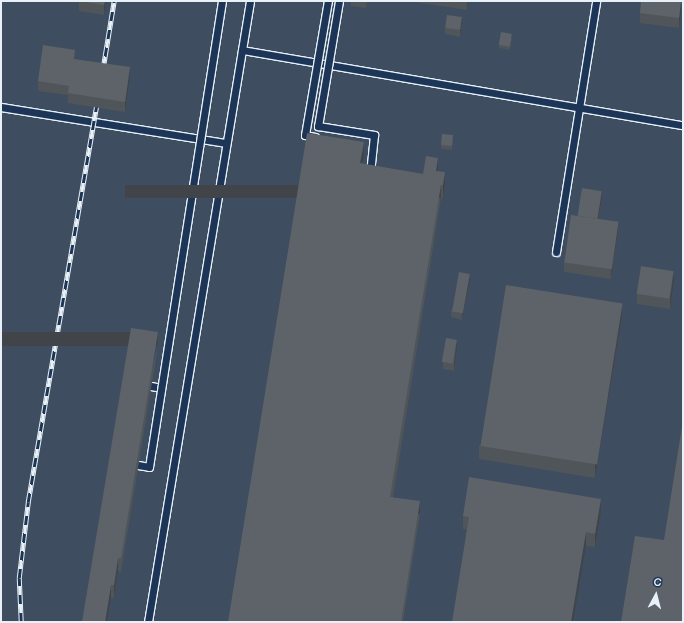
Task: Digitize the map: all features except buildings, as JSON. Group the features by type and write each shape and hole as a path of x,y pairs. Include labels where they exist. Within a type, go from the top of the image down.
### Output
{"lane":[{"path":"138,465 149,467 222,1"},
{"path":"148,622 250,1"},
{"path":"326,139 305,135 328,1"},
{"path":"339,1 318,126 374,135 369,178"},
{"path":"556,252 577,107 596,1"},
{"path":"242,50 683,125"},
{"path":"1,107 226,143"},
{"path":"151,386 161,388"}],"shaded area":[{"path":"1,1 683,1 683,622 1,622"}],"railway":[{"path":"102,74 114,1"},
{"path":"21,622 19,578 28,502 98,98"}]}
